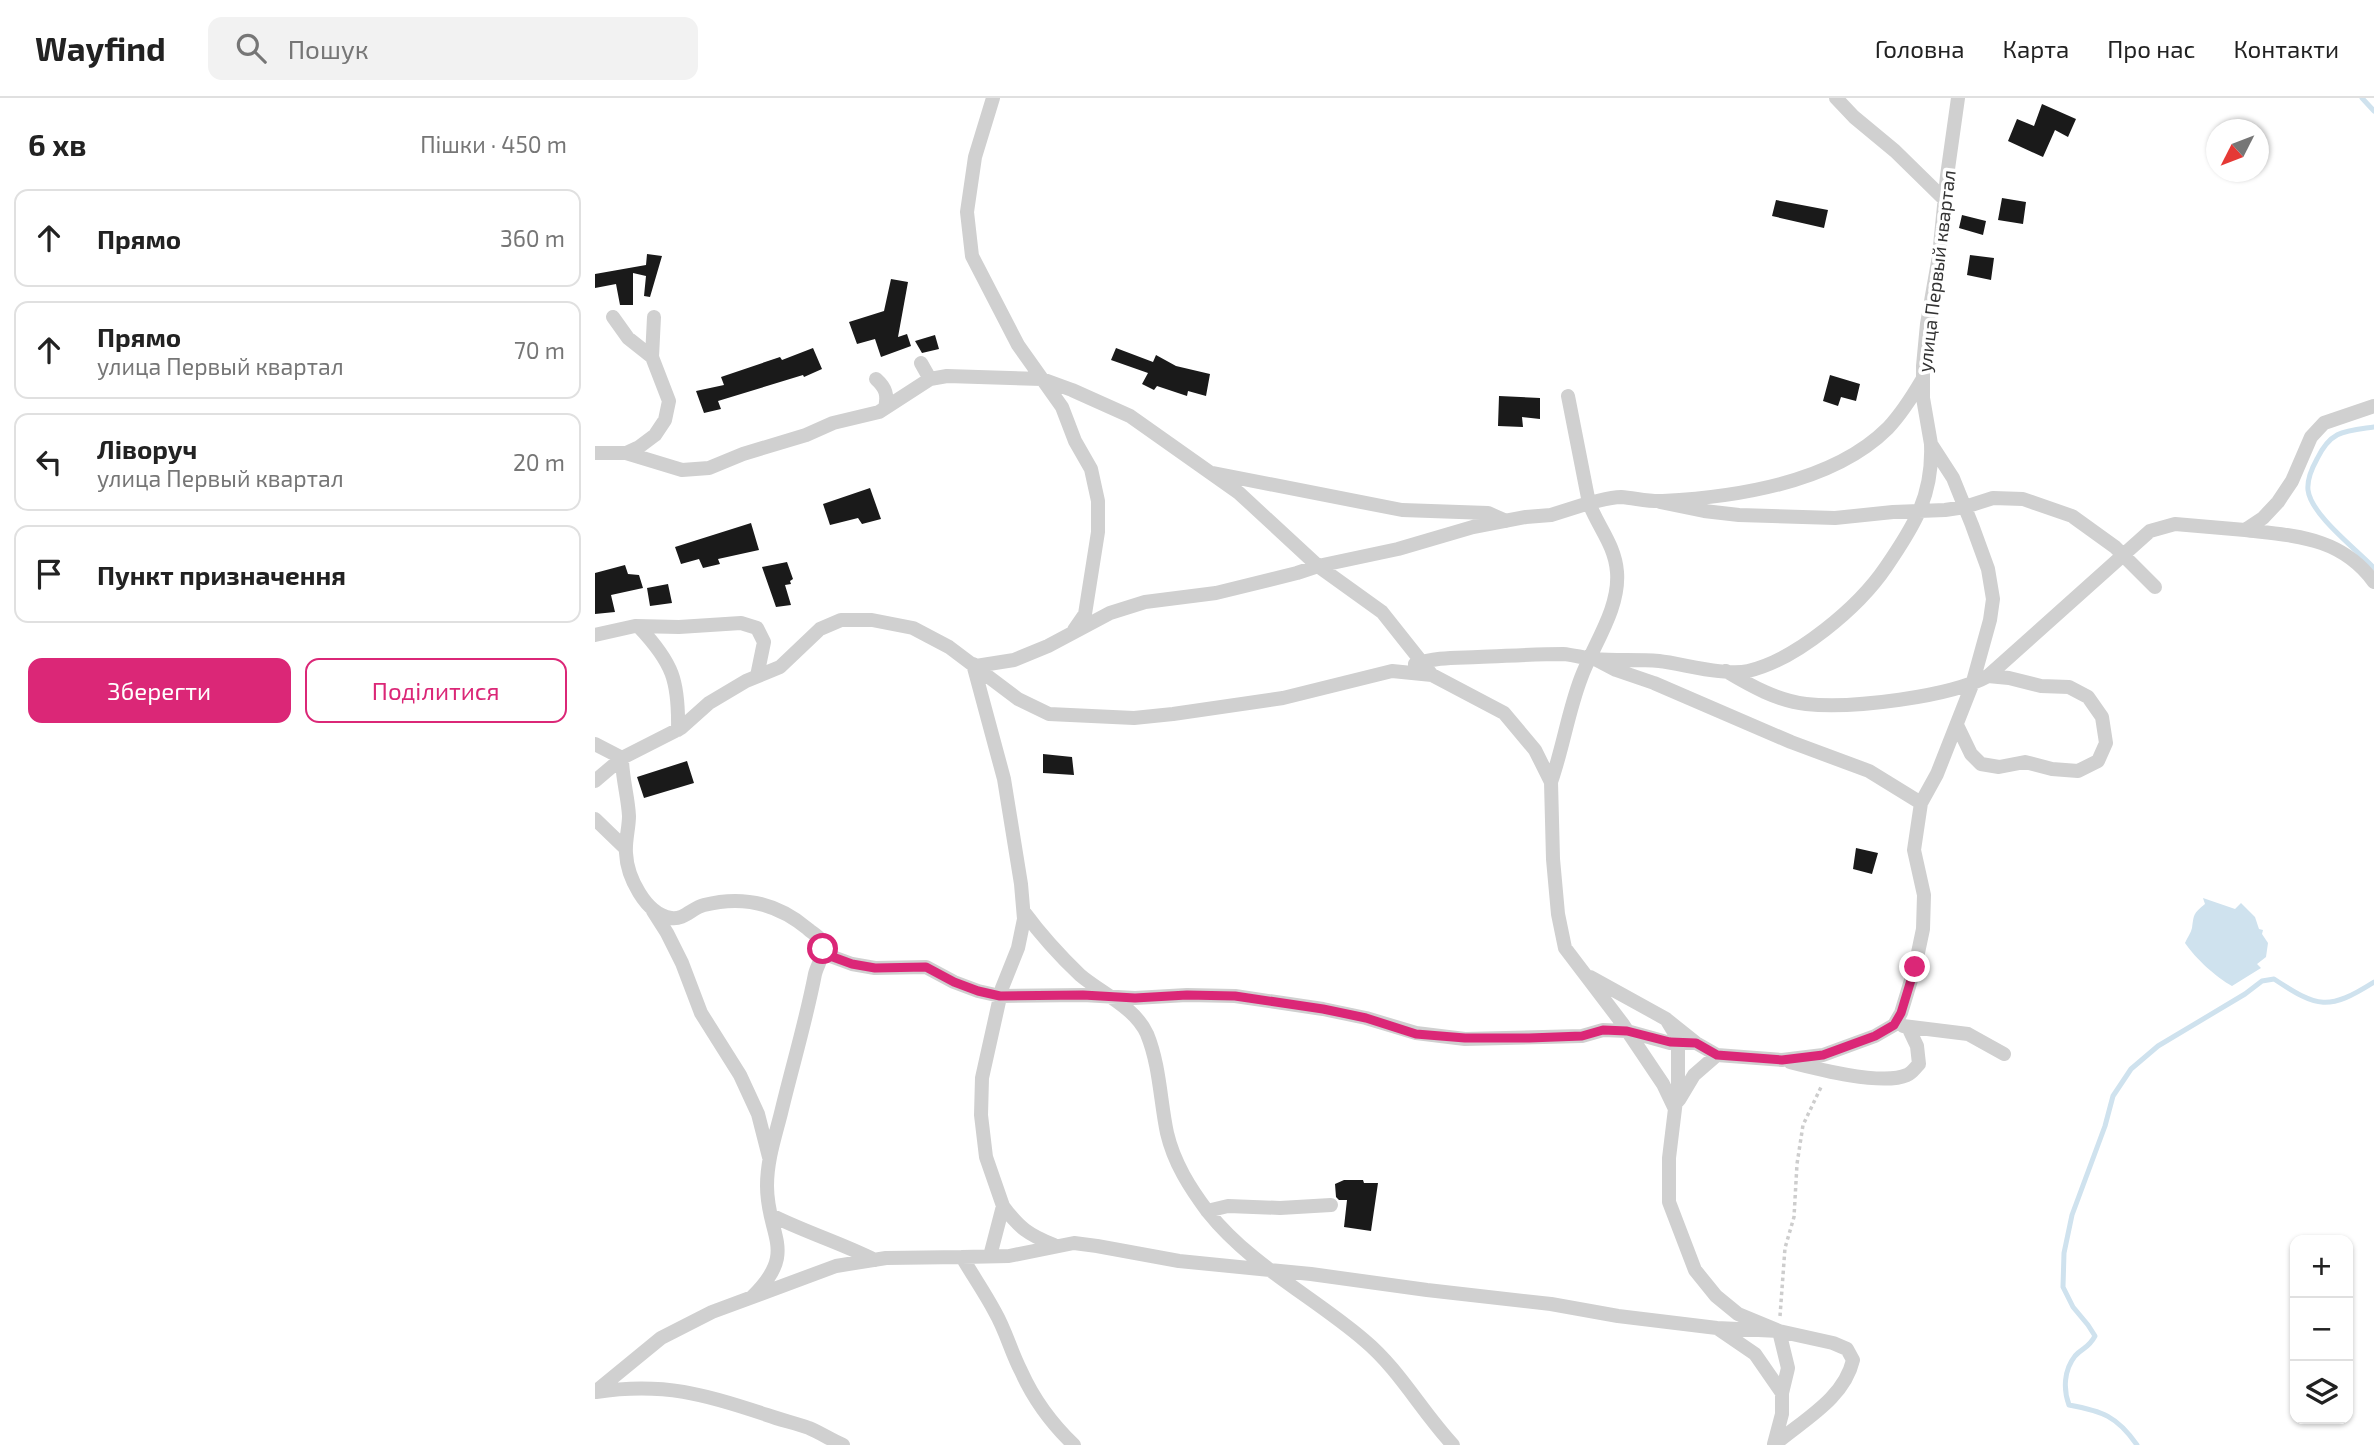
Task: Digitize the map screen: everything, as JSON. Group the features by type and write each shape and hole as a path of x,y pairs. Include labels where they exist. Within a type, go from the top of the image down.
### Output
{"street":[{"path":"993,98 975,157 967,212 972,256 1018,345 1062,407 1091,469 1098,501 1098,532 1089,595 1085,614 1072,634"},
{"name":"улица Первый квартал","path":"1901,1026 1901,1013 1923,929 1924,895 1914,850 1921,803 1937,774 1972,685 1993,600 1988,569 1965,507 1953,478 1931,444 1923,398 1927,324 1939,256 1958,98"},
{"path":"1844,101 1945,200"},
{"path":"613,317 628,338 652,357"},
{"path":"626,453 655,435 665,420 669,401 652,357 654,317"},
{"path":"921,362 930,379"},
{"path":"595,453 626,453 682,470 709,468 833,423 869,415 885,408 930,379 947,376 1042,379 1130,416 1259,510 1318,566 1383,612 1432,675 1504,713 1535,750 1552,782"},
{"path":"876,379 885,388 885,408"},
{"path":"1660,502 1723,495 1767,486 1803,477 1835,464 1860,450 1887,429 1923,379"},
{"path":"1568,396 1589,503 1615,554 1618,575 1610,610 1574,700 1552,782 1553,859 1558,914 1565,948 1627,1031 1663,1084 1674,1107"},
{"path":"2245,530 2263,518 2278,502 2292,481 2311,437 2324,423 2374,405"},
{"path":"595,781 622,758 678,730 709,703 757,676 780,667 820,629 841,620 872,620 913,628 949,647 1018,699 1049,714 1134,718 1283,698 1436,659 1566,654 1592,659 1637,659 1726,671 1747,671 1779,660 1822,631 1854,606 1879,578 1921,511 1932,467 1931,444"},
{"path":"1209,472 1402,510 1488,513 1507,522"},
{"path":"975,665 1014,660 1048,646 1110,613 1145,602 1216,593 1318,566 1364,558 1473,527 1551,515 1619,497 1704,511 1782,518 1835,518 1965,507 1993,499 2023,499 2072,516 2115,547 2155,587"},
{"path":"1726,671 1774,696 1806,704 1882,702 1972,685 1988,676 2150,531 2175,524 2285,535 2336,547 2374,582"},
{"path":"595,635 639,626 679,627 741,623 757,628 764,642 757,676"},
{"path":"639,626 658,647 670,666 676,689 678,730"},
{"path":"1592,659 1791,742 1869,771 1921,803"},
{"path":"975,665 1004,779 1024,912 1018,948 1000,996 982,1078 981,1115 986,1157 1003,1206 1016,1224 1034,1237 1055,1246"},
{"path":"1392,671 1432,675"},
{"path":"1957,725 1971,754 1981,764 1999,767 2025,762 2052,769 2078,771 2098,761 2106,743 2102,717 2088,697 2069,687 2041,686 1988,676"},
{"path":"595,744 622,758"},
{"path":"622,758 629,815 629,834 625,848 627,871 667,933 701,1013 744,1085 758,1114 769,1159"},
{"path":"595,819 625,848"},
{"path":"651,908 672,919 685,916 701,905 726,901 752,902 776,907 821,940 823,949 769,1159 768,1205 776,1231 779,1255 765,1285 753,1297"},
{"path":"1024,912 1048,943 1083,977 1123,1005 1146,1032 1162,1097 1167,1135 1184,1178 1207,1210 1240,1244 1366,1341 1453,1445"},
{"path":"822,953 852,964 875,968 926,967 954,982 1000,996 1235,996 1366,1018 1416,1034 1465,1038 1542,1038 1582,1036 1603,1030 1627,1031 1678,1043 1696,1043"},
{"path":"1585,974 1667,1019 1696,1043 1717,1055 1782,1060 1829,1072 1891,1079 1910,1075 1919,1064 1917,1046 1901,1026"},
{"path":"1667,1019 1678,1043 1678,1084 1669,1158 1669,1202 1695,1270 1716,1296 1738,1314 1779,1331"},
{"path":"1782,1060 1823,1055 1901,1026 1968,1034 2004,1054"},
{"path":"1674,1107 1694,1075 1717,1055"},
{"path":"1207,1210 1228,1206 1280,1209 1331,1205"},
{"path":"990,1256 1003,1206"},
{"path":"771,1215 799,1229 839,1242 875,1260"},
{"path":"595,1392 661,1338 712,1312 836,1266 875,1260 1009,1256 1074,1243 1179,1261 1551,1304 1618,1316 1717,1328 1779,1331 1833,1343 1847,1349 1853,1360 1849,1375 1839,1390 1774,1445"},
{"path":"962,1257 996,1312 1020,1370 1039,1406 1055,1427 1074,1445"},
{"path":"1717,1328 1755,1354 1783,1393"},
{"path":"1774,1445 1782,1414 1788,1368 1779,1331"},
{"path":"595,1392 651,1388 685,1390 810,1429 843,1445"}],"path":[{"path":"1779,1331 1785,1248 1794,1217 1797,1164 1803,1125 1829,1072"}],"water":[{"path":"2203,898 2235,909 2241,903 2255,917 2268,943 2266,957 2257,964 2261,968 2232,986 2207,967 2185,943 2195,914 2205,904"}],"building":[{"path":"2042,104 2076,119 2068,137 2055,130 2043,157 2008,141 2017,119 2034,126"},
{"path":"2002,198 2026,202 2023,224 1998,220"},
{"path":"1776,200 1828,210 1824,228 1772,216"},
{"path":"1962,215 1986,221 1983,235 1959,228"},
{"path":"647,254 662,256 650,297 644,296 646,276 633,273 633,305 620,305 616,284 595,288 595,274 646,265"},
{"path":"1970,255 1994,258 1991,280 1967,275"},
{"path":"891,279 908,282 898,337 907,334 911,346 881,357 875,339 857,344 849,322 884,311"},
{"path":"935,335 939,349 922,353 915,341"},
{"path":"813,348 822,369 804,377 803,375 718,401 721,409 704,413 696,391 724,385 721,377 780,357 782,360"},
{"path":"1116,348 1153,362 1156,355 1176,366 1210,374 1206,396 1188,391 1187,396 1157,386 1154,390 1142,384 1148,373 1111,360"},
{"path":"1830,375 1860,384 1856,401 1841,397 1838,406 1823,401"},
{"path":"1499,396 1540,398 1540,419 1522,417 1523,427 1498,426"},
{"path":"870,488 881,519 862,524 858,518 830,525 823,504"},
{"path":"751,523 759,550 718,559 720,564 703,568 699,559 681,564 675,547"},
{"path":"787,562 793,579 791,584 785,585 791,605 776,607 762,567"},
{"path":"625,565 628,574 639,575 643,588 611,595 615,612 595,614 595,573"},
{"path":"668,584 672,603 650,606 647,588"},
{"path":"1043,754 1072,757 1074,775 1043,773"},
{"path":"687,761 694,783 644,798 637,777"},
{"path":"1856,848 1878,853 1872,874 1853,869"},
{"path":"1344,1180 1378,1183 1371,1231 1344,1227 1347,1200 1339,1200 1336,1197 1335,1184"}],"waterway":[{"path":"2362,98 2374,111"},
{"path":"2374,427 2347,431 2328,442 2313,466 2308,486 2311,500 2325,521 2374,568"},
{"path":"2137,1445 2123,1427 2108,1416 2069,1405 2065,1386 2071,1361 2095,1336 2073,1307 2063,1287 2064,1253 2072,1215 2105,1126 2113,1096 2131,1069 2158,1046 2262,981 2274,979 2302,996 2323,1002 2345,998 2374,982"}],"route":[{"path":"823,949 822,953 852,964 875,968 926,967 954,982 1000,996 1235,996 1366,1018 1416,1034 1465,1038 1529,1038 1582,1036 1603,1030 1627,1031 1670,1042 1696,1043 1717,1055 1782,1060 1837,1051 1875,1036 1894,1025 1901,1013 1915,967"}]}
